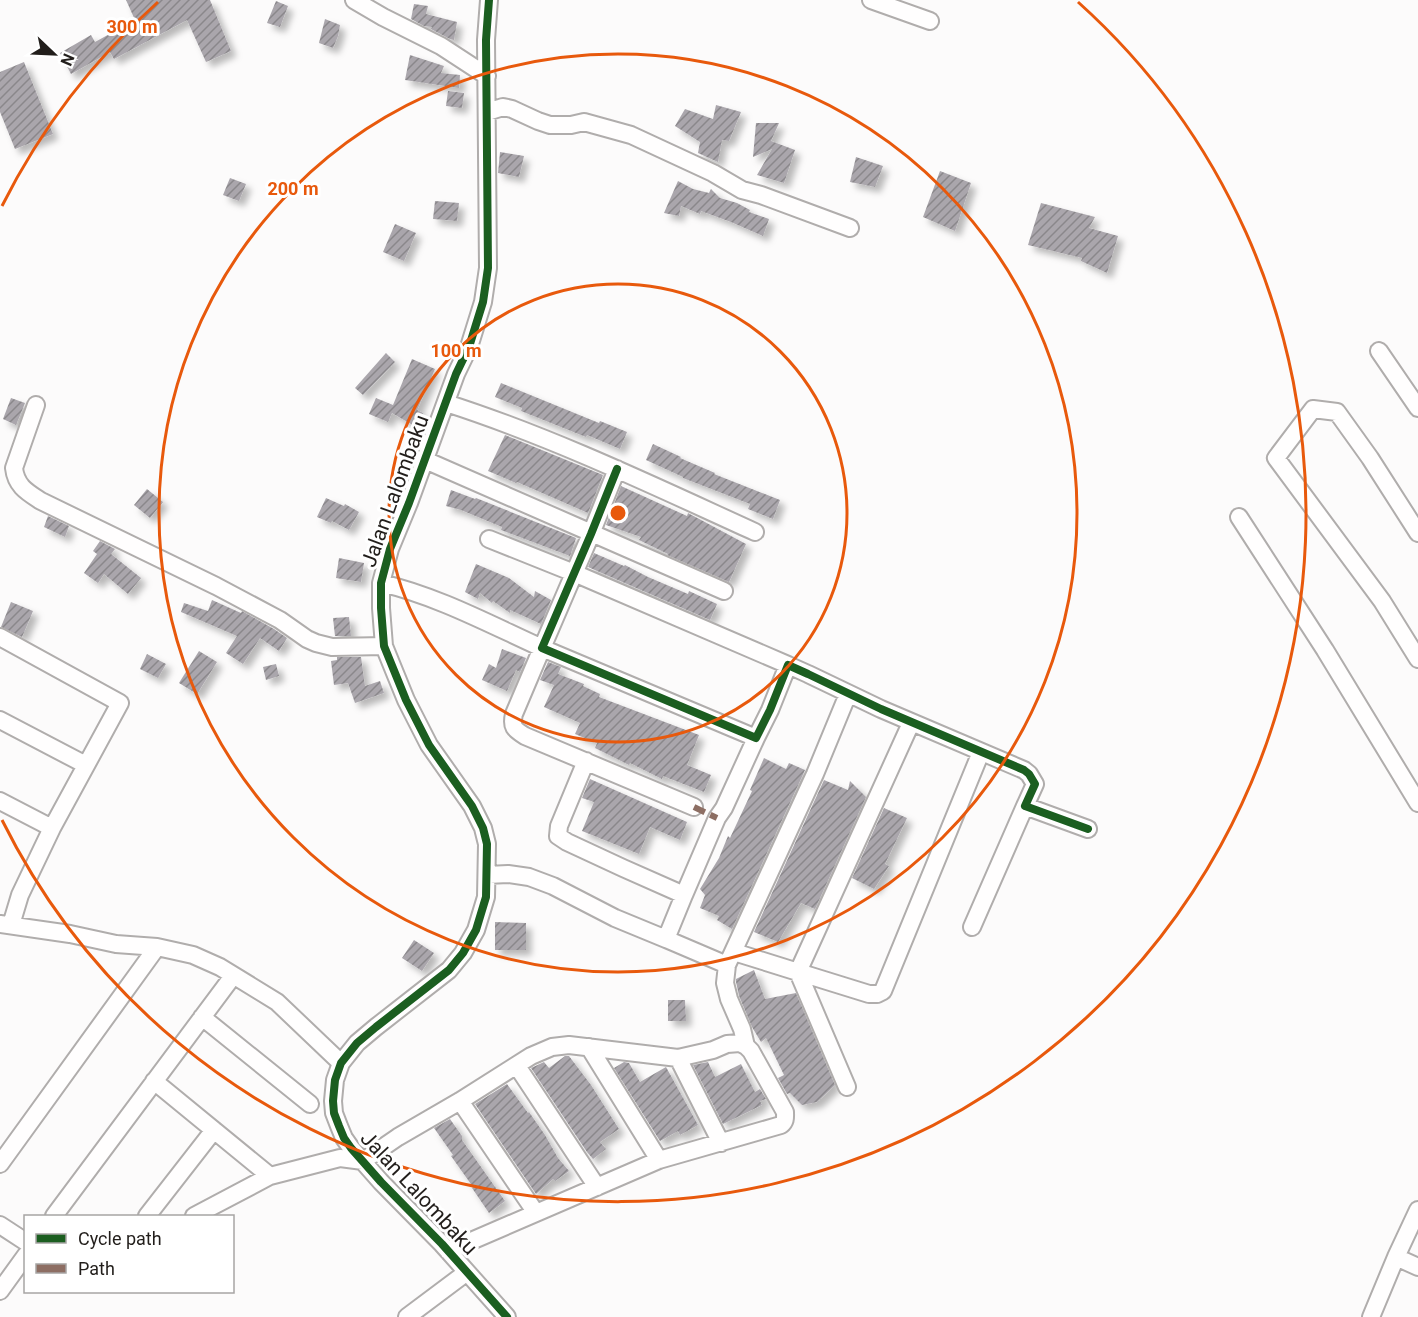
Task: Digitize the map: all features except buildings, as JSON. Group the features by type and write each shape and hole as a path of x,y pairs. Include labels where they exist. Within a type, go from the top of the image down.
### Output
{"street":[{"path":"354,0 382,17 441,46 487,76"},
{"name":"Jalan Lalombaku","path":"489,0 486,40 488,267 483,303 469,347 456,374 390,549 381,583 384,646 406,700 429,745 472,806 483,828 487,844 486,897 476,930 463,953 449,970 357,1043 341,1063 335,1080 333,1101 334,1113 344,1138 381,1182 448,1251 507,1317"},
{"path":"872,0 930,21"},
{"path":"487,112 503,107 550,125 571,125 584,122 631,135 713,173 742,190 849,228"},
{"path":"1379,351 1418,408"},
{"path":"446,403 491,418 617,469 755,532"},
{"path":"36,405 14,468 18,483 25,491 41,501 216,586 280,620 316,643 332,647 384,646"},
{"path":"1418,533 1370,458 1337,412 1313,409 1276,458 1382,601 1418,659"},
{"path":"424,460 724,591"},
{"path":"617,469 512,723 525,736 694,807"},
{"path":"1239,517 1325,650 1418,803"},
{"path":"489,539 788,665 911,723 1029,774 1035,784 972,927"},
{"path":"381,583 424,596 756,738"},
{"path":"0,637 120,703 52,828 5,924 116,944 157,947 194,956 219,967 277,1002 341,1063"},
{"path":"666,939 717,818 724,808 770,710 788,665"},
{"path":"746,1046 725,983 730,959 815,774 848,694"},
{"path":"0,720 86,765"},
{"path":"848,1087 798,972 911,723"},
{"path":"487,875 508,874 529,877 553,886 615,918 666,939 730,959 798,972 869,994 877,994 883,991 981,752"},
{"path":"586,761 560,825 558,836 604,860 684,895"},
{"path":"0,801 52,828"},
{"path":"1025,806 1088,829"},
{"path":"0,1164 157,947"},
{"path":"55,1215 233,976"},
{"path":"202,1017 310,1104"},
{"path":"196,1215 270,1176 340,1158 363,1161 398,1137 531,1056 552,1047 570,1045 678,1058 713,1050 727,1044 740,1043 751,1052 785,1112 784,1123 781,1125 659,1160 448,1251"},
{"path":"589,1047 659,1160"},
{"path":"678,1058 721,1143"},
{"path":"517,1066 597,1186"},
{"path":"154,1081 270,1176"},
{"path":"460,1101 536,1213"},
{"path":"148,1215 214,1130"},
{"path":"1371,1317 1418,1209"},
{"path":"0,1225 24,1241"},
{"path":"1396,1257 1418,1266"},
{"path":"0,1291 24,1258"},
{"path":"407,1317 467,1272"}],"marked path":[{"path":"694,807 717,818"}],"cycle path":[{"path":"489,0 486,40 488,268 483,302 469,347 456,374 390,549 381,583 384,646 406,700 429,745 472,806 483,828 487,844 486,897 476,930 463,953 449,970 357,1043 341,1063 335,1080 333,1101 334,1113 344,1138 351,1148 507,1317"},
{"path":"617,469 542,648 756,738 788,665 881,709 1024,770 1035,784 1025,806 1088,829"}]}
